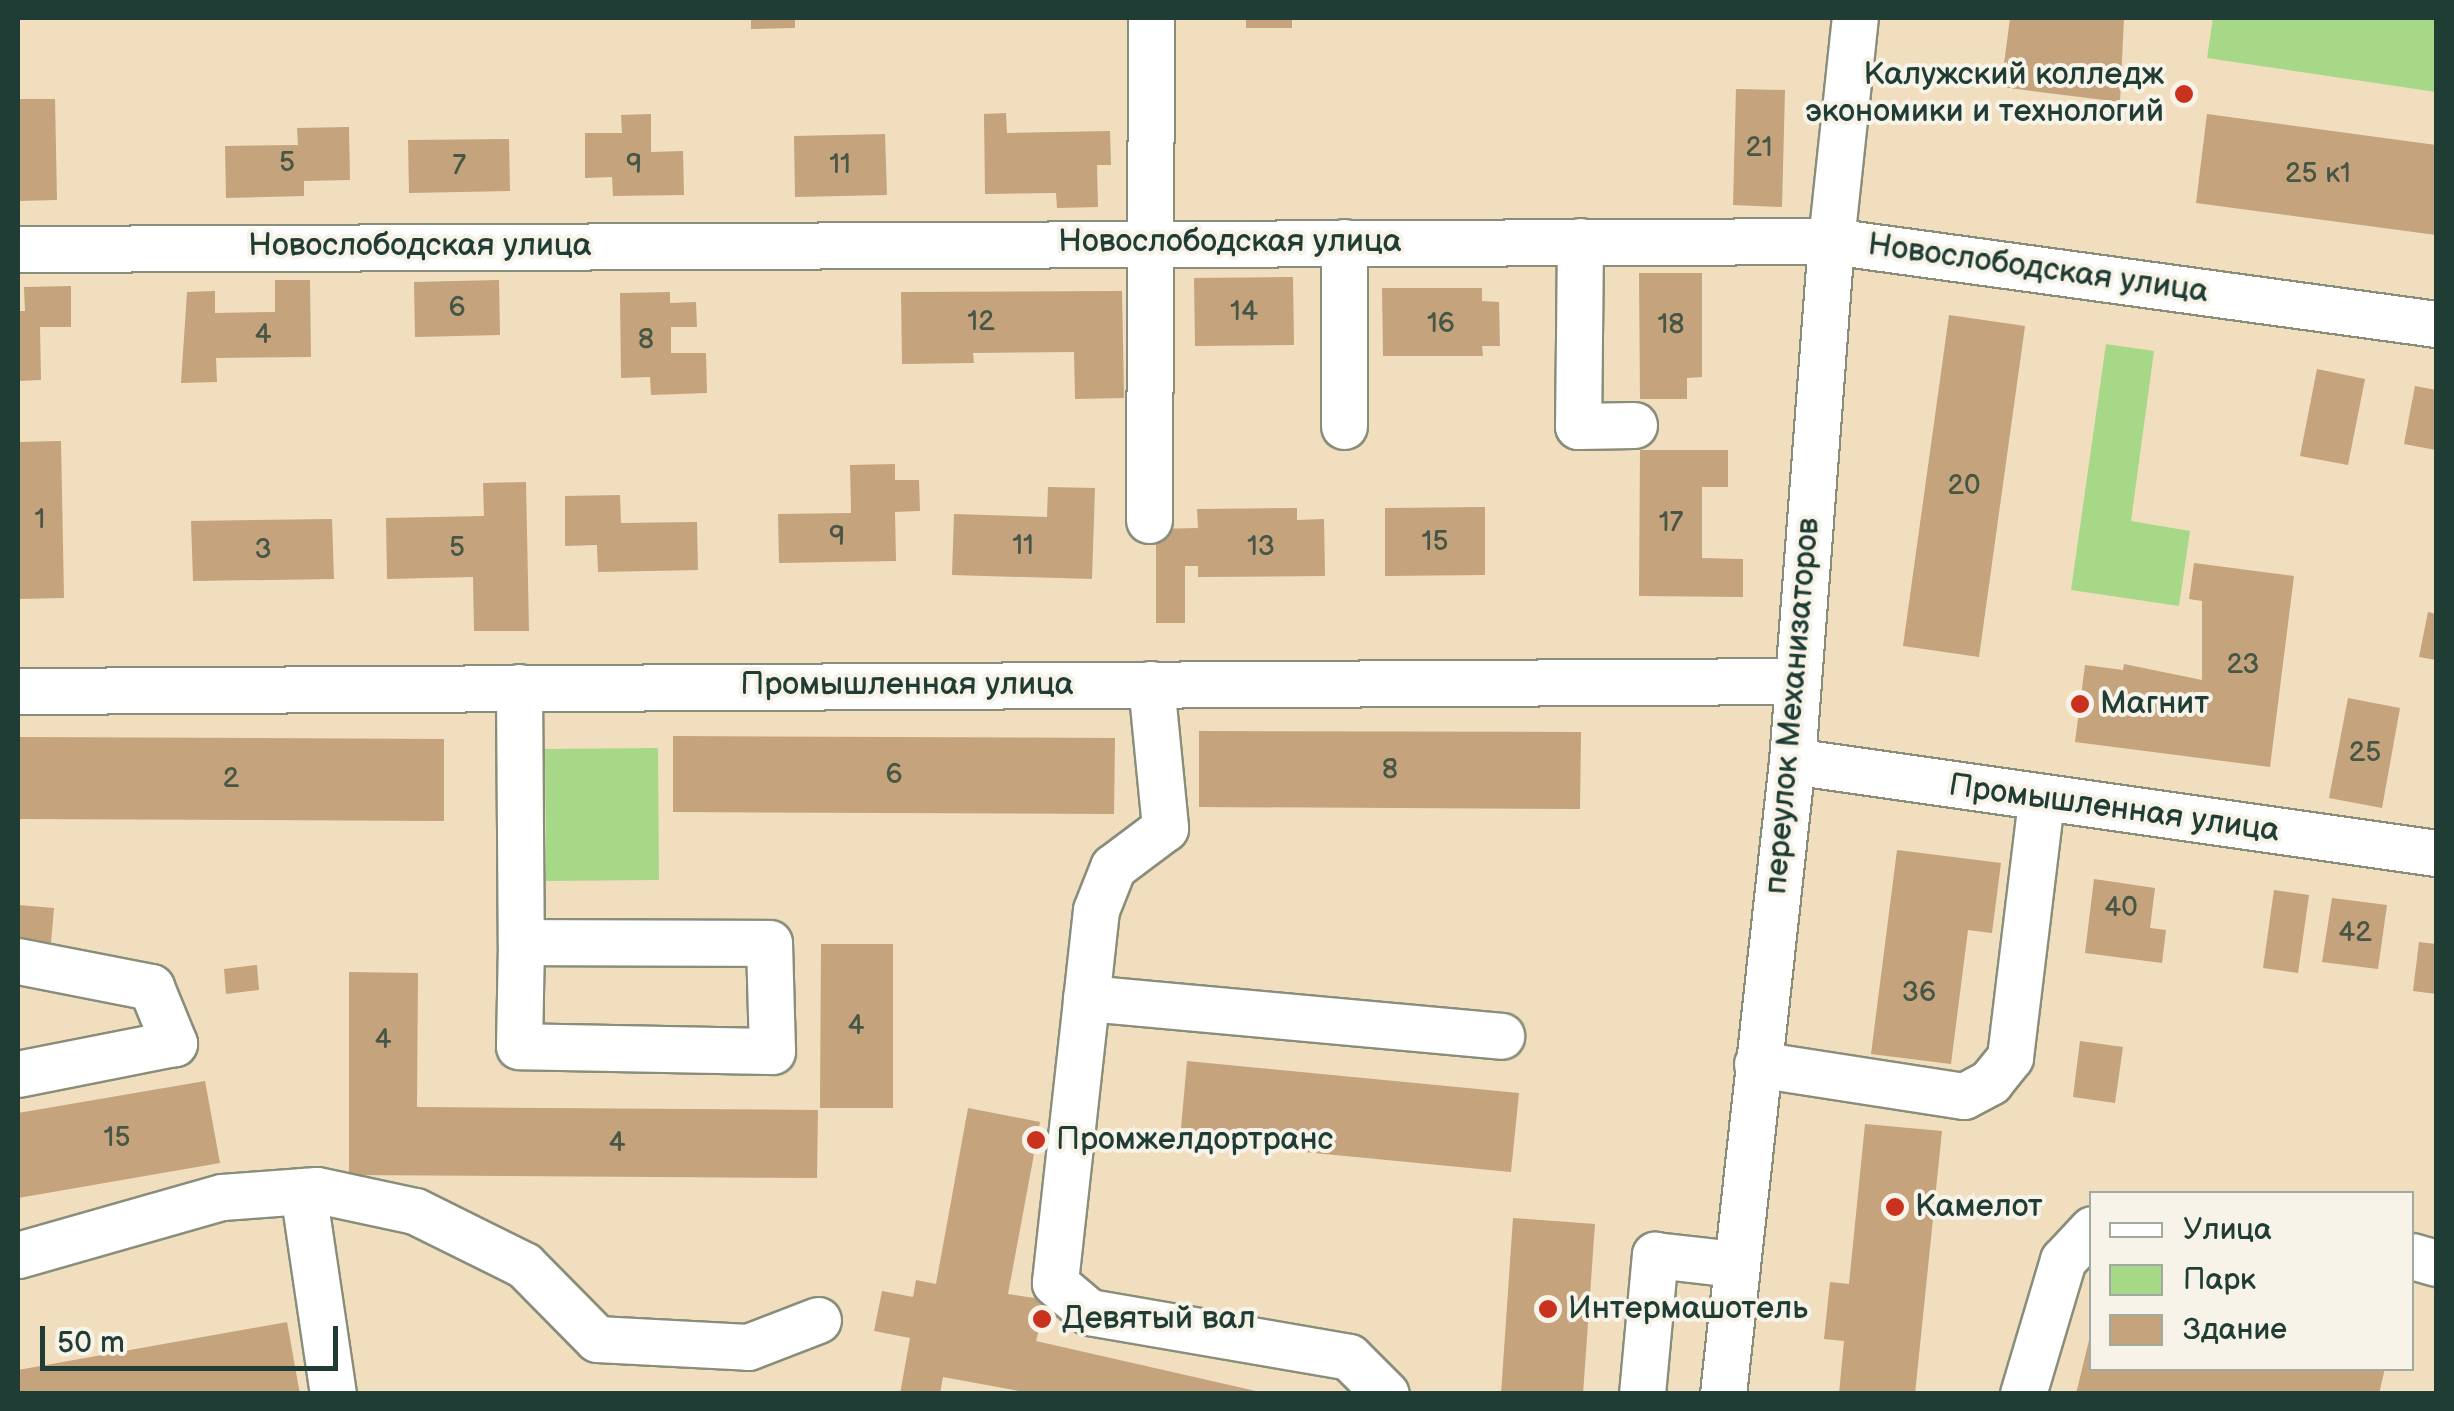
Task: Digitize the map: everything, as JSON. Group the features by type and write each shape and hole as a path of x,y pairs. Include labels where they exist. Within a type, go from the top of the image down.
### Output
{"street":[{"path":"1149,520 1151,18"},
{"name":"переулок Механизаторов","path":"1722,1394 1792,761 1831,241 1856,18"},
{"path":"1580,241 1578,426 1634,425"},
{"name":"Новослободская улица","path":"18,249 1831,241 2436,324"},
{"path":"1344,242 1344,426"},
{"name":"Промышленная улица","path":"18,691 1796,681"},
{"path":"1150,684 1165,828 1112,868 1096,910 1056,1283 1089,1312 1349,1357 1386,1394"},
{"path":"519,686 518,1046 772,1050 769,943 521,942"},
{"name":"Промышленная улица","path":"1792,761 2041,800 2436,854"},
{"path":"1757,1064 1964,1096 1990,1082 2010,1057 2041,800"},
{"path":"18,962 151,987 174,1043 18,1074"},
{"path":"1086,998 1501,1036"},
{"path":"18,1255 222,1197 303,1191 415,1212 524,1265 597,1339 748,1347 818,1320"},
{"path":"303,1191 332,1394"},
{"path":"2024,1394 2063,1260 2089,1232"},
{"path":"1642,1394 1654,1254 1736,1264"}],"green space":[{"path":"2213,18 2436,18 2436,92 2207,58"},
{"path":"2106,344 2154,351 2131,521 2190,531 2179,606 2071,590"},
{"path":"658,748 659,880 546,881 545,749"}],"building":[{"path":"751,18 795,18 795,28 751,29"},
{"path":"1246,18 1292,18 1292,28 1246,28"},
{"path":"2010,18 2124,18 2120,102 2001,87"},
{"path":"1736,89 1785,90 1782,207 1733,205"},
{"path":"18,99 55,99 57,200 18,201"},
{"path":"1006,113 1007,133 1110,131 1111,165 1097,165 1098,207 1057,208 1056,193 985,194 984,114"},
{"path":"651,114 651,152 683,151 684,195 613,196 612,177 585,178 585,133 622,133 621,115"},
{"path":"2207,114 2436,145 2436,235 2196,203"},
{"path":"349,127 350,180 304,181 304,196 226,198 225,146 298,145 297,128"},
{"path":"885,134 887,195 795,197 794,136"},
{"path":"509,139 510,191 409,193 408,140"},
{"path":"1639,273 1702,273 1702,377 1687,378 1687,399 1640,399"},
{"path":"1293,277 1294,345 1195,346 1194,278"},
{"path":"275,280 310,280 311,357 216,358 217,382 181,383 187,292 215,291 215,313 275,312"},
{"path":"499,280 500,335 415,337 414,282"},
{"path":"71,286 71,327 40,327 41,380 18,381 18,311 25,311 24,287"},
{"path":"1382,288 1482,288 1482,301 1499,302 1500,346 1482,346 1483,356 1383,356"},
{"path":"1122,291 1124,398 1075,399 1074,352 973,353 974,363 902,364 901,292"},
{"path":"670,292 670,303 696,302 697,327 671,327 671,353 706,353 707,393 651,395 650,377 621,378 620,293"},
{"path":"1949,315 2025,326 1979,657 1903,646"},
{"path":"2317,369 2365,379 2348,465 2300,456"},
{"path":"2415,386 2436,390 2436,450 2404,444"},
{"path":"61,441 64,598 18,599 18,442"},
{"path":"1640,450 1728,450 1728,487 1702,487 1702,558 1743,559 1743,597 1639,596"},
{"path":"895,464 895,480 919,480 920,511 895,512 896,561 779,563 778,514 851,513 850,465"},
{"path":"526,482 529,631 474,631 473,577 387,579 386,518 484,516 483,483"},
{"path":"1048,487 1095,488 1092,579 952,575 954,514 1047,517"},
{"path":"620,495 621,523 697,522 698,570 598,572 597,545 565,546 565,496"},
{"path":"1485,507 1485,575 1385,576 1385,508"},
{"path":"1297,508 1297,520 1324,519 1325,576 1198,577 1198,566 1185,566 1185,623 1156,623 1156,529 1198,528 1197,509"},
{"path":"332,519 334,579 193,581 191,521"},
{"path":"2194,563 2294,576 2270,767 2075,742 2085,665 2123,670 2124,664 2202,680 2202,601 2189,599"},
{"path":"2428,612 2436,614 2436,660 2419,657"},
{"path":"2348,698 2400,708 2382,808 2329,798"},
{"path":"1199,731 1581,732 1580,809 1199,807"},
{"path":"673,736 1115,738 1114,814 673,812"},
{"path":"18,737 444,739 444,821 18,819"},
{"path":"1897,850 2001,863 1992,933 1968,930 1951,1064 1871,1054"},
{"path":"2094,879 2155,888 2150,928 2166,930 2162,963 2085,953"},
{"path":"2274,890 2309,895 2298,973 2263,968"},
{"path":"2332,898 2387,905 2378,969 2322,962"},
{"path":"18,905 54,908 51,943 18,941"},
{"path":"2419,942 2436,944 2436,994 2413,991"},
{"path":"821,944 893,944 893,1108 820,1108"},
{"path":"257,965 259,990 226,994 224,969"},
{"path":"349,972 418,973 417,1107 818,1110 817,1178 349,1175"},
{"path":"2080,1041 2123,1047 2115,1103 2073,1097"},
{"path":"1187,1061 1519,1093 1511,1172 1180,1140"},
{"path":"205,1081 220,1163 18,1198 18,1113"},
{"path":"968,1108 1040,1122 1008,1294 1047,1300 1036,1341 1269,1394 1035,1394 943,1377 940,1394 900,1394 910,1338 874,1331 882,1291 913,1297 916,1280 936,1284"},
{"name":"Камелот","path":"1865,1124 1942,1131 1915,1394 1839,1394 1844,1341 1824,1339 1830,1282 1849,1284"},
{"name":"Интермашотель","path":"1513,1218 1595,1224 1583,1394 1501,1394"},
{"path":"287,1322 300,1394 18,1394 18,1370"},
{"path":"2089,1340 2089,1371 2384,1371 2379,1394 2076,1394"}],"place":[{"name":"Калужский колледж экономики и технологий","path":"2184,94"},
{"name":"Магнит","path":"2080,704"},
{"name":"Промжелдортранс","path":"1036,1140"},
{"name":"Камелот","path":"1895,1207"},
{"name":"Интермашотель","path":"1548,1309"},
{"name":"Девятый вал","path":"1042,1319"}]}
